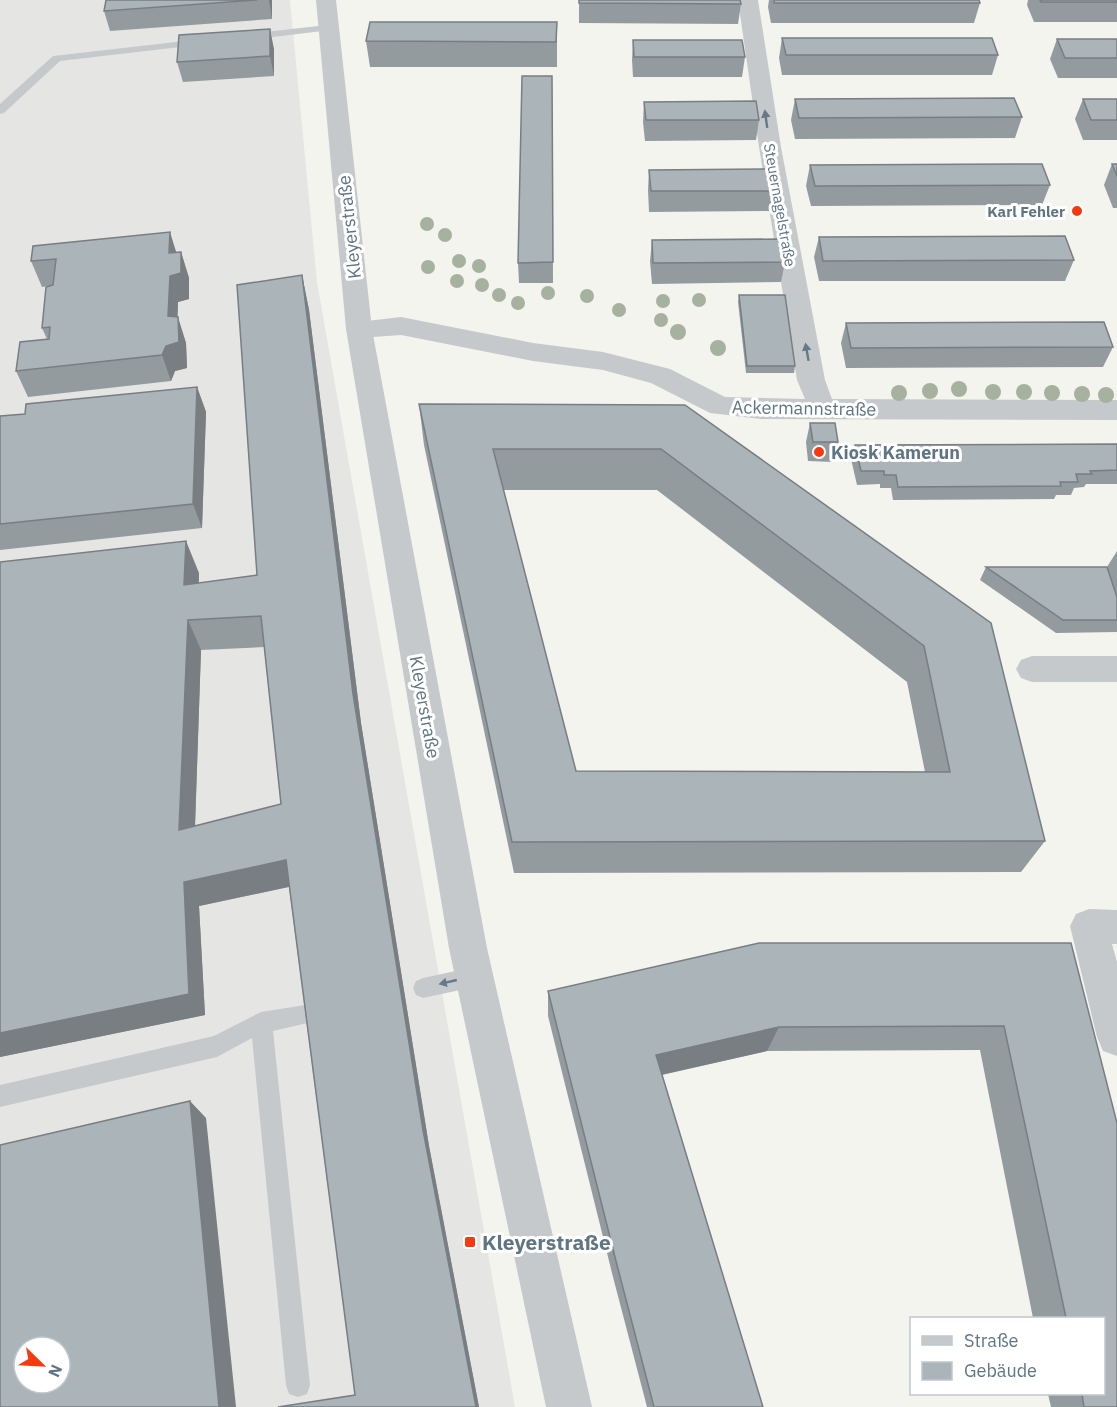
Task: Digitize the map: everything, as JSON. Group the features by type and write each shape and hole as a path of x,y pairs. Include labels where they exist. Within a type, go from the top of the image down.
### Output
{"street":[{"name":"Kleyerstraße","path":"326,0 359,329 488,1050 569,1407"},
{"name":"Steuernagelstraße","path":"748,0 770,147 807,357 822,409"},
{"name":"Ackermannstraße","path":"359,329 401,326 533,352 603,361 660,376 720,406 761,409 1117,410"},
{"path":"720,406 726,436"},
{"path":"1032,669 1117,669"},
{"path":"1103,927 1117,1037"}],"lane":[{"path":"233,39 327,28"},
{"path":"0,110 57,58 210,41"},
{"path":"423,988 474,976"},
{"path":"0,1096 217,1046 261,1022 305,1015"},
{"path":"261,1022 298,1385"}],"shaded area":[{"path":"0,0 290,0 317,282 515,1407 0,1407"}],"building":[{"path":"106,0 257,0 104,11"},
{"path":"579,0 740,0 741,4 579,3"},
{"path":"774,0 979,0 980,3 774,3"},
{"path":"1040,0 1117,0 1117,2 1041,2"},
{"path":"370,22 557,22 556,42 366,41"},
{"path":"270,29 270,56 177,62 179,35"},
{"path":"782,38 992,38 998,55 786,55"},
{"path":"1057,39 1117,39 1117,58 1065,58"},
{"path":"633,40 742,40 745,57 634,57"},
{"path":"522,76 552,76 553,262 518,263"},
{"path":"1014,98 1022,117 799,118 795,99"},
{"path":"1083,99 1117,99 1117,120 1091,120"},
{"path":"756,101 759,120 646,120 644,102"},
{"path":"1042,164 1050,185 815,186 810,165"},
{"path":"1112,164 1117,164 1117,176"},
{"path":"770,169 774,191 651,191 649,170"},
{"path":"170,232 169,253 181,252 181,273 170,276 168,316 178,317 179,342 166,346 162,355 16,371 20,342 49,339 50,327 42,328 46,287 53,285 56,259 31,261 33,246"},
{"path":"1065,236 1074,260 823,261 819,237"},
{"path":"780,239 785,262 653,263 652,240"},
{"path":"302,275 353,694 423,1130 476,1407 278,1407 355,1395 286,860 184,882 189,994 0,1033 0,562 186,541 184,585 257,575 237,285","holes":["261,616 281,804 179,830 188,620"]},
{"path":"739,295 785,295 795,366 747,366"},
{"path":"1104,322 1113,347 851,348 846,323"},
{"path":"197,387 193,504 0,524 0,416 25,414 26,404"},
{"path":"419,404 685,405 991,623 1045,841 512,842","holes":["493,449 661,449 924,646 950,772 576,771"]},
{"path":"810,423 835,423 838,442 813,442"},
{"path":"1117,444 1117,470 1076,474 1078,482 1060,482 1061,486 898,487 896,475 884,475 884,471 861,471 855,445"},
{"path":"986,567 1107,567 1117,597 1117,620 1063,620"},
{"path":"759,943 1071,943 1117,1123 1117,1407 1084,1407 1082,1395 1105,1395 1105,1317 1066,1317 1004,1026 779,1027 656,1055 763,1407 654,1407 548,991"},
{"path":"190,1101 219,1407 0,1407 0,1145"}],"place":[{"name":"Karl Fehler","path":"1077,211"},
{"name":"Kiosk Kamerun","path":"819,452"},
{"name":"Kleyerstraße","path":"470,1242"}]}
